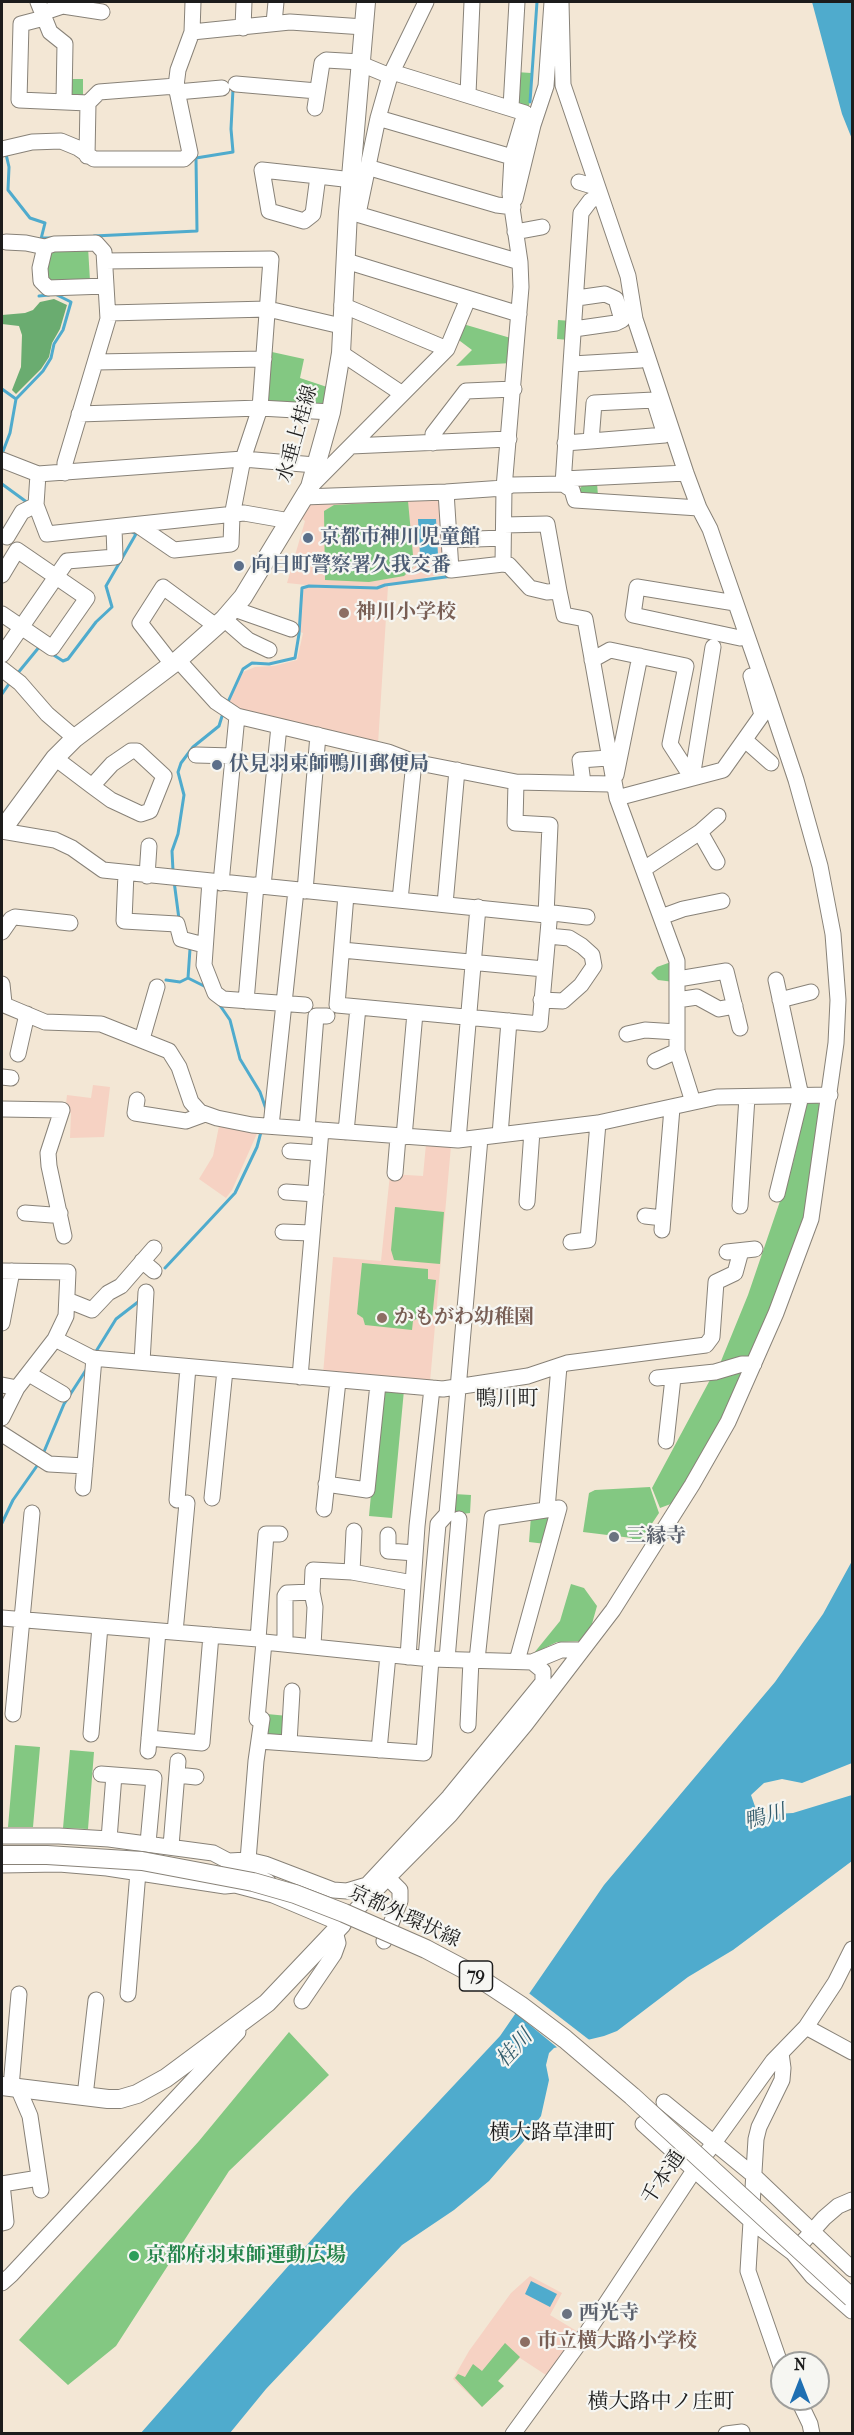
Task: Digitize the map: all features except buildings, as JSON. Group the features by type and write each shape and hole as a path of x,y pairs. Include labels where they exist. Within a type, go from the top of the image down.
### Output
{"main road":[{"name":"水垂上桂線","path":"2,830 56,758 75,738 175,662 225,618 307,492 331,412 341,353 342,305 353,213 352,180 366,2"},
{"name":"京都外環状線","path":"2,1845 111,1847 246,1869 344,1900 432,1939 480,1965 523,1993 575,2032 852,2281"},
{"name":"京都外環状線","path":"2,1855 47,1855 142,1861 253,1882 295,1894 426,1948 473,1974 520,2005 565,2039 641,2104 852,2298"},
{"path":"10,2087 120,2099 137,2094 166,2078 267,2003 338,1927"}],"street":[{"path":"4,148 32,142 61,141 78,148 87,156 106,160 184,159 190,153 177,89 178,70 192,32 193,2"},
{"path":"243,28 244,2"},
{"path":"274,23 276,2"},
{"path":"426,2 391,74 353,213 520,262"},
{"path":"468,94 472,2"},
{"path":"511,107 517,2"},
{"path":"513,207 546,86 552,2"},
{"path":"338,1927 358,1912 450,1815 525,1725 613,1610 692,1485 728,1422 754,1364 811,1219 837,1043 838,1000 833,934 820,866 796,780 710,529 699,508 658,398 635,319 628,276 563,85 561,2"},
{"path":"88,103 19,100 21,24 42,11 63,6 102,12"},
{"path":"42,11 51,32 65,44 64,101"},
{"path":"192,32 274,23 364,27"},
{"path":"315,108 322,63 326,60 361,63 525,113 512,157 510,194 520,262 514,389 504,488 503,564"},
{"path":"546,86 563,85"},
{"path":"87,156 88,103 99,92 229,86 317,91"},
{"path":"378,118 512,157"},
{"path":"367,167 486,202 513,207"},
{"path":"318,176 352,180"},
{"path":"579,182 598,189"},
{"path":"563,482 577,298 580,225 578,207 590,201 598,189"},
{"path":"515,232 542,227"},
{"path":"6,242 40,247 54,244 96,243 104,252 108,319 65,463 65,473"},
{"path":"40,247 41,281 48,288 106,286"},
{"path":"105,261 271,259 260,408 243,459 232,516 231,544 174,550 139,526"},
{"path":"346,261 519,314"},
{"path":"577,298 605,294 616,299 631,294"},
{"path":"307,492 401,393 447,349 468,299"},
{"path":"574,329 616,323 622,320 616,299"},
{"path":"342,305 447,349"},
{"path":"108,313 268,309 341,326"},
{"path":"341,353 401,393"},
{"path":"96,362 264,359"},
{"path":"572,364 640,360"},
{"path":"433,442 434,434 466,391 514,389"},
{"path":"565,443 665,435 658,398"},
{"path":"591,441 594,404 658,398"},
{"path":"80,414 260,408 331,412"},
{"path":"351,446 509,439"},
{"path":"2,460 38,474 243,459 315,465"},
{"path":"307,492 446,492 686,473"},
{"path":"38,474 33,507 47,534 244,513 290,521"},
{"path":"637,477 638,504"},
{"path":"563,482 572,490 575,500 699,508"},
{"path":"446,492 451,570 509,565 530,588 547,592 559,591"},
{"path":"7,537 22,512 33,507"},
{"path":"449,540 547,524 564,615 585,620 615,789 677,961 677,1052 693,1102"},
{"path":"2,655 67,561 115,556 114,528"},
{"path":"2,576 17,550 87,598 52,648 2,614"},
{"path":"270,650 248,640 225,618 163,586 140,623 175,662 216,702 237,716 388,752 414,762 516,782 610,784 615,789"},
{"path":"735,603 637,587 633,615 740,638"},
{"path":"615,789 692,778 723,770 762,715 740,638 735,603"},
{"path":"225,618 291,629"},
{"path":"692,778 712,647"},
{"path":"592,660 610,650 686,666 670,744 692,778"},
{"path":"615,789 640,656"},
{"path":"9,675 47,714 75,738"},
{"path":"237,716 215,882 204,945 204,966 215,993 223,999 283,1004 313,1013 314,1130 319,1153 300,1377"},
{"path":"246,1001 279,726"},
{"path":"265,1126 301,890 318,735"},
{"path":"745,740 771,764"},
{"path":"56,758 111,801 141,814 150,811 164,777 137,751 131,751 112,764 92,786"},
{"path":"196,755 233,756"},
{"path":"583,783 580,760 608,758"},
{"path":"400,900 414,762"},
{"path":"445,904 457,770"},
{"path":"346,895 337,1005 540,1024 549,922 546,915 550,825 515,823 516,782"},
{"path":"644,868 700,832 718,816"},
{"path":"2,830 55,840 72,848 103,870 546,915 553,913 587,917"},
{"path":"700,832 717,862"},
{"path":"147,876 149,846"},
{"path":"126,873 124,921 177,924 181,939 204,945"},
{"path":"661,917 683,909 722,901"},
{"path":"458,1140 478,907"},
{"path":"2,932 15,917 70,923"},
{"path":"542,1000 563,1001 581,985 594,966 592,955 582,946 569,938 548,936"},
{"path":"342,950 544,969"},
{"path":"678,979 726,970 740,1028"},
{"path":"776,980 801,1096 777,1194"},
{"path":"2,984 3,1004 45,1022 101,1024 169,1051 173,1055 191,1102 206,1114 265,1126 458,1140 598,1123 717,1097 830,1095"},
{"path":"142,1039 157,987"},
{"path":"780,1000 811,992"},
{"path":"677,1000 697,997 719,1009 735,1006"},
{"path":"346,1132 358,1007"},
{"path":"395,1173 415,1012"},
{"path":"18,1054 27,1014"},
{"path":"500,1135 509,1021"},
{"path":"627,1034 645,1030 677,1032"},
{"path":"655,1061 677,1052"},
{"path":"740,1206 747,1097"},
{"path":"645,1216 662,1224 672,1108"},
{"path":"2,1109 62,1110 48,1153 64,1236"},
{"path":"135,1112 186,1121 206,1114"},
{"path":"572,1242 588,1240 598,1123"},
{"path":"526,1202 532,1131"},
{"path":"259,1741 424,1753 428,1658 438,1524 447,1514 480,1138"},
{"path":"290,1151 319,1153"},
{"path":"286,1192 316,1194"},
{"path":"25,1213 52,1215 60,1213"},
{"path":"283,1232 312,1233"},
{"path":"67,1300 92,1310 108,1293 148,1266 154,1248"},
{"path":"56,1339 94,1358 338,1381 432,1388 458,1386 528,1376 559,1366 606,1357 706,1345 712,1337 716,1282 735,1273 741,1251"},
{"path":"2,1323 7,1271 68,1272 66,1316 56,1339 17,1388 2,1418"},
{"path":"142,1362 146,1292"},
{"path":"83,1488 94,1358"},
{"path":"657,1378 715,1372 742,1364 754,1364"},
{"path":"547,1509 559,1366"},
{"path":"175,1632 188,1367"},
{"path":"212,1498 225,1370"},
{"path":"28,1374 63,1394"},
{"path":"666,1441 673,1378"},
{"path":"324,1509 338,1381"},
{"path":"326,1484 367,1490 378,1384"},
{"path":"2,1385 17,1388"},
{"path":"408,1657 415,1553 432,1388"},
{"path":"2,1434 50,1464 85,1466"},
{"path":"468,1725 492,1518 559,1508 525,1662"},
{"path":"13,1714 20,1620 24,1612 28,1519"},
{"path":"447,1659 459,1519"},
{"path":"352,1572 354,1531"},
{"path":"248,1860 262,1719 257,1719 266,1534 280,1534"},
{"path":"388,1535 388,1551 415,1553"},
{"path":"313,1646 315,1607 312,1592 313,1570 352,1572 413,1583"},
{"path":"285,1643 285,1596 287,1593 312,1592"},
{"path":"2,1618 211,1635 408,1657 525,1662 561,1650 582,1650"},
{"path":"91,1734 100,1626"},
{"path":"158,1631 149,1745 202,1743 211,1635"},
{"path":"379,1750 388,1655"},
{"path":"230,1861 248,1860 333,1890 347,1890 367,1885 449,1797 543,1682 543,1671 525,1662"},
{"path":"289,1743 292,1691"},
{"path":"171,1846 177,1768 196,1777"},
{"path":"109,1839 107,1775 153,1778 148,1843"},
{"path":"2,1836 109,1839 213,1853 277,1887 306,1910"},
{"path":"225,1886 230,1861"},
{"path":"2,1865 59,1864 138,1872 225,1886 235,1885 273,1895 338,1927"},
{"path":"128,1994 138,1872"},
{"path":"384,1941 400,1901 400,1890 388,1878"},
{"path":"302,2001 334,1954 338,1943 338,1927"},
{"name":"千本通","path":"513,2433 588,2331 695,2169 781,2053 806,2027 835,1983 852,1949"},
{"path":"2,2223 6,2222 2,2184 40,2184 30,2116 10,2087 19,1994"},
{"path":"85,2096 96,2000"},
{"path":"2,2283 202,2068 267,2003"},
{"path":"806,2027 852,2052"},
{"path":"775,2351 748,2276 752,2174 759,2127 782,2080 781,2053"},
{"path":"852,2269 752,2174 660,2106 647,2128 750,2221 793,2253 812,2276 852,2311"},
{"path":"793,2253 812,2230 838,2206 852,2200"},
{"path":"804,2411 812,2433"},
{"path":"726,2433 742,2432"}],"shaded area":[{"name":"神川小学校","path":"437,498 442,500 446,573 388,586 378,744 236,710 227,705 243,672 255,667 274,666 297,660 303,633 300,632 302,593 306,585 287,583 305,521 298,516 311,503"},
{"path":"93,1085 110,1087 104,1137 70,1138 71,1113 65,1112 67,1095 91,1098"},
{"path":"220,1121 259,1129 232,1190 226,1198 199,1179 213,1156"},
{"name":"かもがわ幼稚園","path":"426,1144 451,1146 430,1382 323,1374 333,1257 381,1261 390,1174 423,1176"},
{"name":"市立横大路小学校","path":"530,2276 562,2293 550,2315 580,2333 549,2377 520,2358 498,2381 504,2386 482,2407 453,2379 469,2351 511,2293"}],"green space":[{"path":"516,72 531,73 529,108 518,104"},
{"path":"70,79 83,79 83,98 74,98 70,93"},
{"path":"88,247 90,281 51,283 46,277 48,252 54,248"},
{"path":"54,299 67,305 49,357 41,369 16,394 12,390 21,367 22,335 19,326 2,324 2,315 25,313 33,310 40,302"},
{"path":"558,320 571,321 569,340 557,339"},
{"path":"463,324 514,339 512,363 456,366 472,350 456,338"},
{"path":"272,352 304,359 300,378 330,388 327,403 321,407 272,405 268,399"},
{"path":"597,483 598,496 582,495 579,490 583,484"},
{"path":"408,501 414,566 404,576 369,582 325,580 324,511 334,505"},
{"path":"671,962 674,982 658,980 651,973 657,967"},
{"path":"807,1102 818,1103 823,1110 807,1215 756,1350 749,1356 719,1366 748,1295 793,1163"},
{"path":"395,1207 444,1212 440,1264 394,1260 391,1250"},
{"path":"362,1263 428,1269 428,1279 436,1280 432,1319 418,1318 413,1321 412,1330 365,1325 363,1318 357,1314"},
{"path":"743,1370 746,1374 676,1502 660,1508 652,1488 711,1378"},
{"path":"381,1388 404,1390 392,1518 369,1516"},
{"path":"650,1487 659,1513 639,1543 632,1542 632,1538 583,1532 589,1493 595,1490"},
{"path":"454,1494 471,1495 470,1513 453,1515"},
{"path":"549,1513 546,1544 529,1542 531,1516"},
{"path":"571,1584 584,1588 597,1606 590,1631 582,1641 557,1642 534,1653 560,1621"},
{"path":"267,1714 288,1716 287,1738 271,1737 265,1732"},
{"path":"15,1745 40,1747 33,1827 8,1827"},
{"path":"70,1750 94,1752 88,1829 63,1828"},
{"name":"京都府羽束師運動広場","path":"289,2032 329,2075 229,2171 116,2346 68,2385 19,2340 199,2141"},
{"path":"505,2343 520,2357 498,2381 504,2386 482,2407 455,2378 458,2374 465,2377 473,2364 482,2371"}],"water":[{"path":"812,2 852,2 852,139 842,114"},
{"path":"418,519 436,519 438,555 420,556"},
{"path":"852,1561 852,1763 802,1783 782,1779 764,1783 751,1795 758,1815 793,1813 852,1795 852,1861 733,1950 688,1977 617,2031 554,2048 549,2053 546,2065 549,2080 541,2116 523,2142 489,2181 454,2210 402,2245 266,2389 230,2433 140,2434 351,2195 500,2036 604,1885 775,1682 823,1614"},
{"path":"531,2281 557,2294 550,2307 525,2294"}],"pier":[{"path":"526,1991 592,2042 559,2049 513,2011"}],"waterway":[{"path":"530,102 537,2"},
{"path":"94,236 197,231 196,158 233,152 231,129 233,89"},
{"path":"6,154 9,167 8,190 30,218 45,223 41,239"},
{"path":"41,238 51,238"},
{"path":"16,399 43,371 51,358 54,344 63,330 71,302 55,294"},
{"path":"39,296 49,295"},
{"path":"2,389 16,399 10,433 2,454"},
{"path":"2,484 28,503"},
{"path":"52,654 63,661 68,659 96,622 112,607 106,586 136,534 132,532"},
{"path":"227,704 243,669 252,663 269,664 295,658 302,588 309,586 377,588 453,576"},
{"path":"17,674 40,646"},
{"path":"2,694 11,681"},
{"path":"173,871 172,851 178,834 184,795 178,772 181,763 193,747 219,726 223,713"},
{"path":"174,881 179,919"},
{"path":"190,949 188,978 206,987"},
{"path":"166,980 180,982 188,978"},
{"path":"219,1004 230,1020 240,1059 260,1092 266,1109"},
{"path":"165,1268 235,1193 257,1147 261,1132"},
{"path":"95,1353 116,1319 138,1302"},
{"path":"43,1454 64,1404 86,1370"},
{"path":"2,1523 13,1500 39,1463"}],"place":[{"name":"京都市神川児童館","path":"308,538"},
{"name":"向日町警察署久我交番","path":"239,566"},
{"name":"神川小学校","path":"344,613"},
{"name":"伏見羽束師鴨川郵便局","path":"217,765"},
{"name":"かもがわ幼稚園","path":"382,1318"},
{"name":"三縁寺","path":"614,1537"},
{"name":"京都府羽束師運動広場","path":"134,2256"},
{"name":"西光寺","path":"567,2314"},
{"name":"市立横大路小学校","path":"525,2342"}],"district":[{"name":"鴨川町","path":"507,1400"},
{"name":"横大路草津町","path":"552,2134"},
{"name":"横大路中ノ庄町","path":"661,2403"}],"water label":[{"name":"鴨川","path":"765,1818"},
{"name":"桂川","path":"515,2049"}]}
